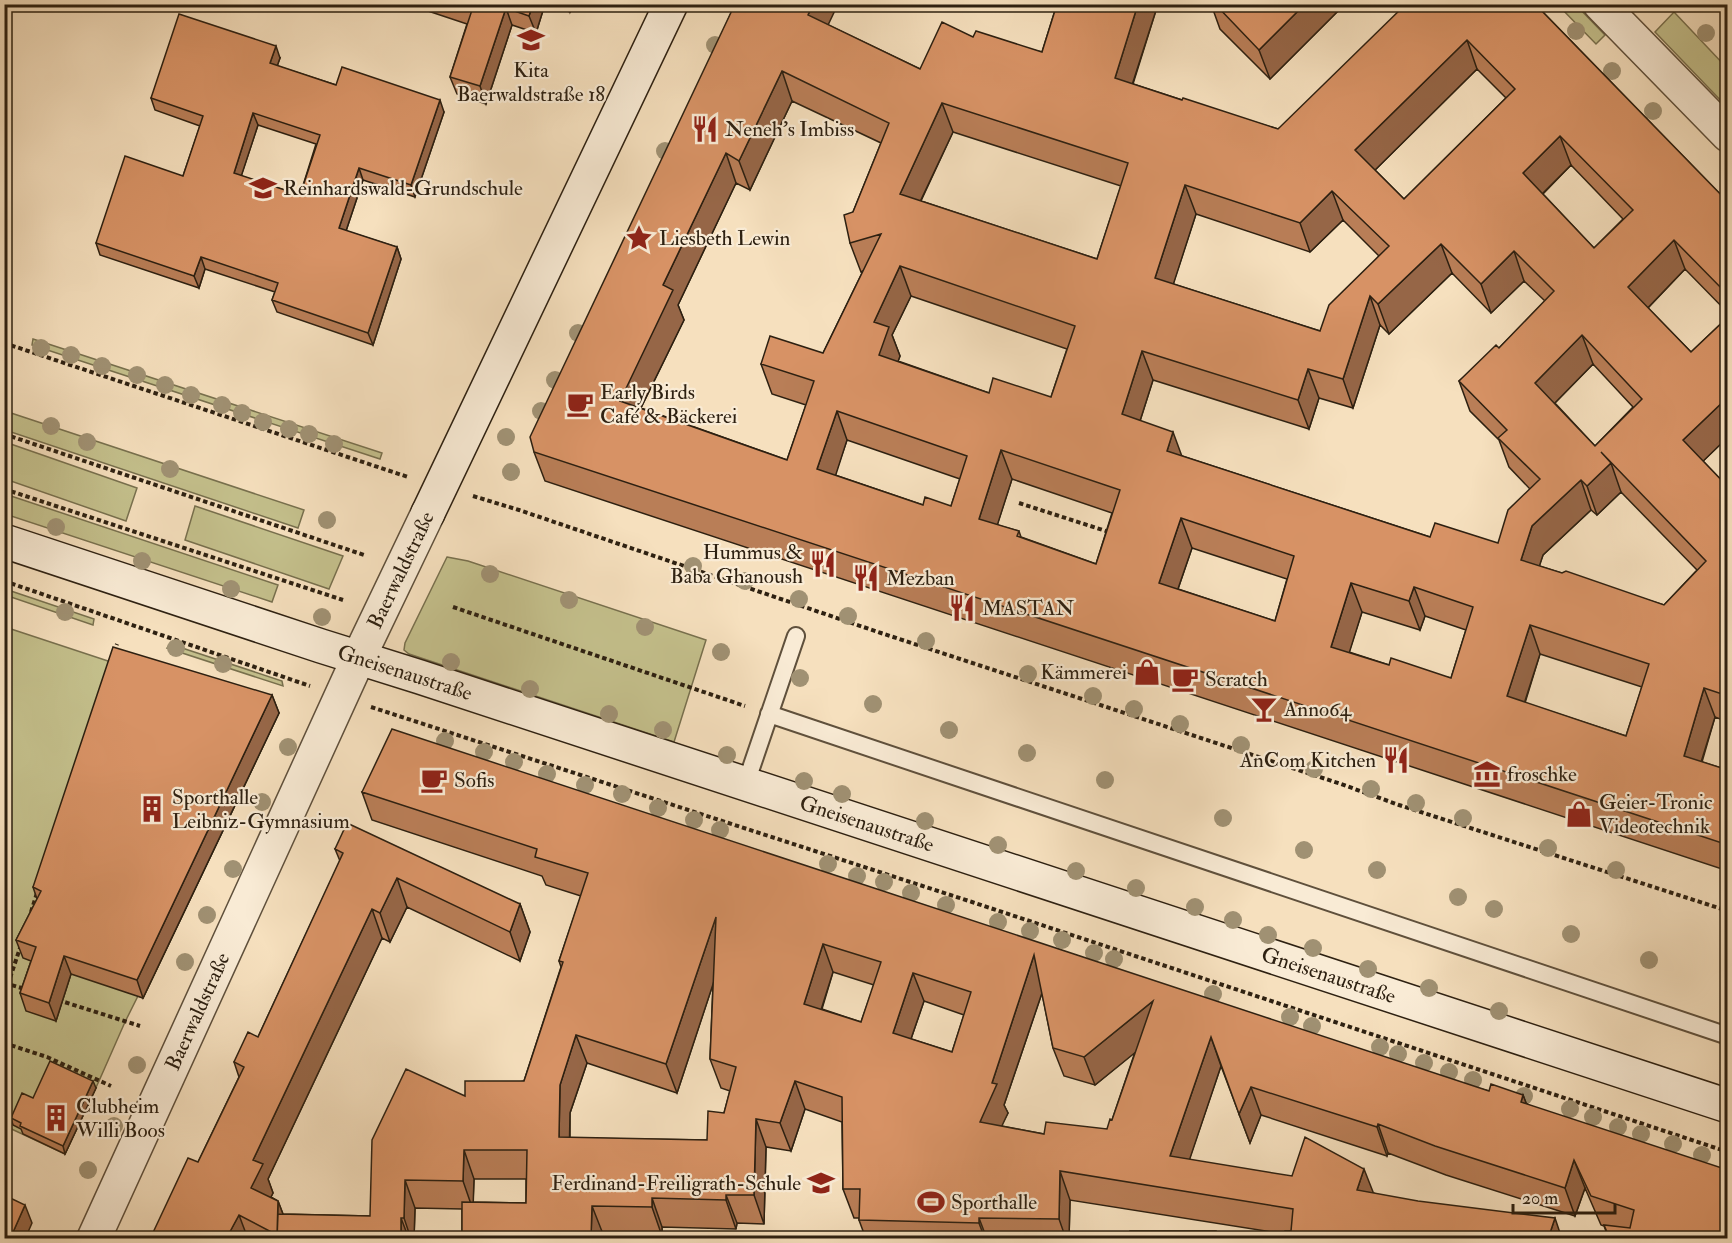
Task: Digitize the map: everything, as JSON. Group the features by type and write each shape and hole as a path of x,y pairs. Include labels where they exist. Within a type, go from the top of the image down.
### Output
{"main road":[{"name":"Baerwaldstraße","path":"94,1239 359,657 671,4"},
{"path":"1600,4 1728,135"},
{"name":"Gneisenaustraße","path":"4,541 1728,1106"}],"lane":[{"path":"746,783 796,636"},
{"path":"769,714 1728,1036"}],"path":[{"path":"4,344 387,471"},
{"path":"4,435 364,555"},
{"path":"4,489 343,600"},
{"path":"1019,503 1110,532"},
{"path":"519,510 1399,805 1728,911"},
{"path":"4,581 292,680"},
{"path":"453,607 769,714"},
{"path":"114,653 117,644"},
{"path":"416,722 961,898 1728,1152"},
{"path":"30,918 40,884"},
{"path":"22,940 8,984 30,991"},
{"path":"51,998 140,1026"},
{"path":"4,1043 47,1058 111,1086"}],"shaded area":[{"path":"1558,5 1576,5 1605,35 1596,44"},
{"path":"1674,12 1727,68 1727,107 1655,32"},
{"path":"33,339 382,453 380,459 32,345"},
{"path":"5,411 304,510 298,528 5,430"},
{"path":"5,442 137,488 126,521 5,479"},
{"path":"5,494 278,585 272,602 5,514"},
{"path":"195,506 343,556 329,589 185,540"},
{"path":"447,557 468,561 706,640 674,742 409,654 404,650 405,643"},
{"path":"5,589 94,619 93,625 5,595"},
{"path":"5,627 279,713 143,998 138,996 125,1022 65,1154 5,1126"},
{"path":"170,644 282,681 283,686 167,648"}],"building":[{"path":"455,4 533,4 529,16 506,8 480,86 450,77 472,10"},
{"path":"735,4 813,4 808,15 920,69 942,22 973,37 976,31 1042,52 1057,4 1138,4 1115,78 1278,129 1406,4 1535,4 1728,202 1728,295 1674,240 1628,287 1691,352 1728,317 1728,397 1683,440 1728,487 1728,617 1725,625 1728,626 1728,696 1704,688 1684,756 1728,770 1728,845 534,452 530,437","holes":["1467,40 1515,89 1404,199 1355,150","782,71 889,123 853,212 844,215 850,243 881,234 823,353 770,336 761,364 814,381 787,460 620,401 673,290 663,285 726,153 739,161","942,103 1128,163 1097,259 900,194","1560,136 1633,210 1594,248 1523,173","1185,185 1300,223 1332,191 1389,246 1329,305 1320,331 1155,278","1441,244 1481,284 1514,251 1554,291 1499,348 1496,345 1459,381 1507,430 1498,438 1540,479 1508,510 1498,543 1435,523 1430,537 1167,451 1173,432 1122,414 1142,351 1298,400 1308,369 1343,379 1370,296 1378,304","900,266 1075,326 1051,397 993,378 989,393 879,355 889,327 874,322","1582,335 1642,399 1595,446 1535,383","837,411 967,456 951,506 925,497 923,505 817,469","1001,450 1120,490 1096,564 1017,536 1019,531 979,519","1601,452 1706,561 1664,605 1566,571 1562,573 1521,560 1532,526 1581,480 1587,486 1611,463","1181,518 1294,556 1275,621 1159,583","1351,583 1409,601 1414,587 1473,607 1451,678 1391,658 1389,665 1331,647","1530,625 1649,664 1626,736 1507,696"]},
{"path":"1215,4 1305,4 1259,50"},
{"path":"179,14 276,46 270,63 336,85 342,67 440,100 411,185 359,168 339,228 397,247 368,333 272,300 278,283 201,257 194,276 96,243 125,156 183,176 203,116 151,98","holes":["253,113 320,135 300,195 234,173"]},
{"name":"Sporthalle Leibniz-Gymnasium","path":"113,647 272,695 137,980 64,956 49,1003 20,993 36,947 16,940 41,891 33,887"},
{"path":"392,729 1489,1091 1491,1084 1523,1095 1521,1102 1728,1170 1728,1239 1610,1239 1604,1225 1630,1228 1634,1210 1591,1196 1574,1160 1565,1188 1435,1146 1378,1124 1377,1127 1251,1087 1239,1114 1211,1037 1170,1156 1292,1176 1305,1137 1364,1169 1357,1190 1418,1201 1555,1218 1548,1239 1284,1239 1285,1231 1291,1231 1293,1209 1060,1171 1059,1219 979,1218 979,1223 859,1220 860,1189 843,1189 842,1097 795,1081 780,1123 756,1119 754,1195 726,1195 726,1200 652,1198 652,1207 592,1206 591,1239 527,1239 527,1234 462,1232 462,1202 526,1203 527,1150 464,1150 463,1181 405,1180 401,1239 277,1239 278,1214 370,1216 372,1140 406,1069 465,1096 465,1081 524,1081 563,962 559,961 588,873 535,857 537,849 362,792","holes":["716,917 710,1059 736,1067 724,1113 708,1111 707,1140 559,1137 560,1085 576,1035 666,1064","823,944 881,962 861,1022 804,1004","1034,955 1053,1048 1084,1057 1153,1001 1107,1129 1046,1122 1044,1134 980,1122 997,1084 992,1083","913,973 971,992 952,1052 893,1033"]},
{"path":"347,823 520,904 510,932 397,878 380,913 372,909 253,1160 263,1164 251,1188 278,1201 277,1235 239,1215 226,1239 150,1239 188,1158 198,1162 244,1067 234,1062 248,1032 258,1037 343,853 335,849"},
{"name":"Clubheim Willi Boos","path":"50,1061 93,1081 63,1146 20,1126 21,1123 11,1118 22,1093 33,1098"},
{"path":"4,1195 25,1205 10,1239 4,1239"},
{"path":"1130,1231 1216,1231 1215,1239 1130,1239"}],"place":[{"name":"Kita Baerwaldstraße 18","path":"531,40"},
{"name":"Neneh's Imbiss","path":"705,129"},
{"name":"Reinhardswald-Grundschule","path":"263,188"},
{"name":"Liesbeth Lewin","path":"639,238"},
{"name":"Early Birds Café & Bäckerei","path":"580,404"},
{"name":"Hummus & Baba Ghanoush","path":"823,564"},
{"name":"Mezban","path":"866,578"},
{"name":"MASTAN","path":"962,608"},
{"name":"Kämmerei","path":"1147,672"},
{"name":"Scratch","path":"1185,679"},
{"name":"Anno64","path":"1264,709"},
{"name":"AnCom Kitchen","path":"1396,760"},
{"name":"froschke","path":"1487,774"},
{"name":"Sofis","path":"434,780"},
{"name":"Sporthalle Leibniz-Gymnasium","path":"152,809"},
{"name":"Geier-Tronic Videotechnik","path":"1579,814"},
{"name":"Clubheim Willi Boos","path":"56,1118"},
{"name":"Ferdinand-Freiligrath-Schule","path":"821,1183"},
{"name":"Sporthalle","path":"931,1202"}]}
